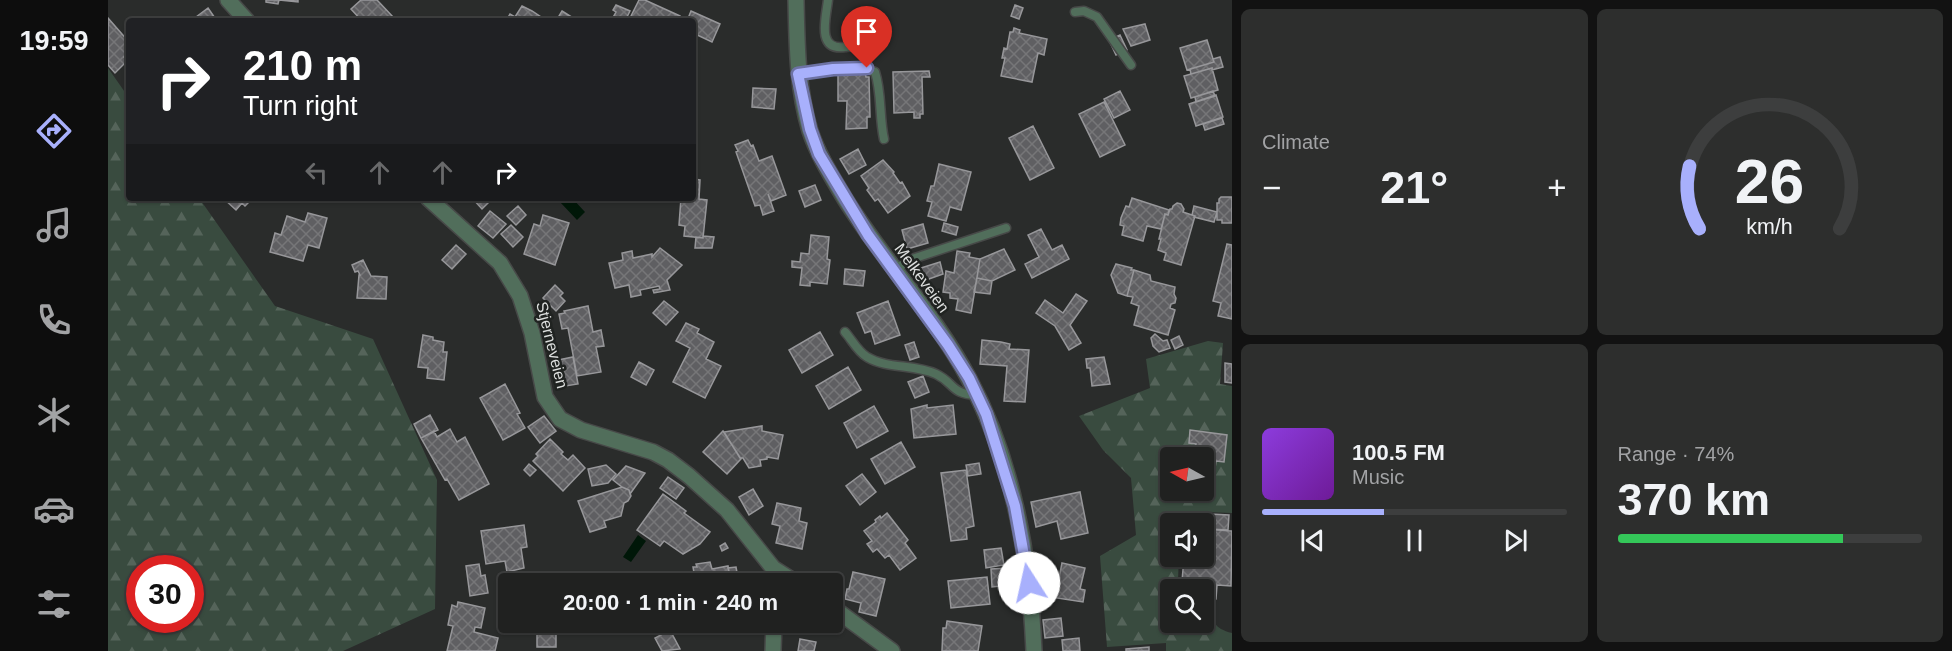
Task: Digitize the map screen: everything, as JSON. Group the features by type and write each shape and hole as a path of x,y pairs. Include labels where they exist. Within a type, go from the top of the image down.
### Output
{"street":[{"path":"228,0 244,18"},
{"name":"Melkeveien","path":"796,0 798,74 810,129 819,154 868,235 948,345 969,378 989,424 1015,506 1029,583 1034,651"},
{"name":"Stjerneveien","path":"431,201 500,263 520,296 532,333 545,397 560,419 581,430 653,452 668,460 727,510 773,568 781,573"},
{"path":"773,568 773,573"},
{"path":"843,615 892,651"},
{"path":"773,651 774,633"}],"lane":[{"path":"828,0 825,32 831,45 837,48 860,45 866,39"},
{"path":"1075,12 1084,11 1097,16 1131,65"},
{"path":"798,74 833,69 867,68 875,72 878,80 884,139"},
{"path":"894,270 912,259 1005,228"},
{"path":"845,332 867,358 924,370 938,375 963,394 977,395"}],"green space":[{"path":"108,68 126,94 126,201 201,201 275,306 373,339 437,480 435,609 343,651 108,651"},
{"path":"1208,341 1223,343 1220,384 1232,386 1232,513 1160,513 1160,567 1179,567 1178,579 1160,579 1160,633 1214,633 1214,622 1221,629 1232,633 1232,651 1166,651 1166,643 1107,647 1100,556 1136,535 1131,478 1103,450 1079,416 1150,388 1146,359"}],"shaded area":[{"path":"575,201 585,212 577,220 560,202"},
{"path":"638,535 646,541 631,562 623,557"}],"building":[{"path":"266,0 279,0 278,4 266,2"},
{"path":"361,0 377,0 394,18 359,18 351,9"},
{"path":"639,0 645,0 680,16 679,18 630,18"},
{"path":"616,5 630,11 626,18 613,18"},
{"path":"1015,5 1023,8 1019,19 1011,16"},
{"path":"522,6 542,18 508,18 510,14 515,17"},
{"path":"208,8 215,18 195,18"},
{"path":"562,11 573,18 558,18"},
{"path":"691,11 720,24 712,42 696,34 696,18 688,18"},
{"path":"108,18 126,39 124,57 126,62 115,73 108,65"},
{"path":"1145,24 1150,40 1131,46 1123,29"},
{"path":"1014,28 1020,30 1019,33 1047,39 1044,55 1038,53 1032,82 1001,76 1005,58 1002,58 1004,48 1007,49 1010,32 1013,32"},
{"path":"1120,35 1127,50 1116,55 1109,40"},
{"path":"1207,40 1214,62 1187,70 1180,48"},
{"path":"1220,57 1223,67 1191,74 1190,69 1214,62 1213,59"},
{"path":"1212,68 1218,90 1191,98 1184,76"},
{"path":"929,71 930,77 922,77 923,114 920,114 920,118 914,118 914,112 894,113 893,72"},
{"path":"865,72 866,77 869,77 870,117 867,117 867,128 846,129 847,101 838,101 838,73"},
{"path":"753,88 776,89 774,109 752,107"},
{"path":"1120,91 1130,110 1114,118 1104,99"},
{"path":"1213,91 1215,96 1196,102 1195,97"},
{"path":"1216,95 1223,117 1196,126 1189,104"},
{"path":"1104,102 1125,145 1100,157 1079,114"},
{"path":"1222,118 1224,124 1205,130 1203,124"},
{"path":"1033,126 1054,168 1030,180 1009,138"},
{"path":"748,140 751,146 753,145 759,161 772,156 786,195 771,201 768,194 774,211 763,215 760,205 755,206 736,152 738,151 735,145"},
{"path":"858,149 866,165 849,174 840,159"},
{"path":"883,160 900,183 902,182 910,196 888,213 878,199 875,201 861,176"},
{"path":"939,164 971,172 961,210 950,207 946,221 928,216 932,202 927,201 931,186 934,186"},
{"path":"696,179 700,180 699,199 707,200 703,238 684,236 685,226 679,225 681,201 696,201"},
{"path":"815,185 821,200 805,207 799,191"},
{"path":"1221,197 1232,197 1232,223 1222,223 1222,220 1217,220 1217,203"},
{"path":"1132,198 1169,210 1168,215 1165,214 1161,229 1147,226 1143,241 1122,235 1124,226 1120,225 1121,218"},
{"path":"226,201 250,201 245,206 242,203 236,210"},
{"path":"475,201 490,201 482,209"},
{"path":"1177,203 1181,204 1183,212 1195,216 1181,265 1164,260 1166,253 1158,250 1165,214 1168,215 1170,209"},
{"path":"518,206 526,215 516,225 507,216"},
{"path":"1194,206 1217,212 1214,222 1194,217 1192,215"},
{"path":"490,211 506,224 493,238 478,226"},
{"path":"308,213 327,218 319,248 308,245 303,261 270,252 275,233 281,235 287,216 305,222"},
{"path":"543,215 569,223 555,265 524,254 534,224 540,226"},
{"path":"944,223 958,227 956,235 942,231"},
{"path":"923,224 928,243 907,249 902,230"},
{"path":"511,225 523,237 513,247 501,234"},
{"path":"1041,229 1052,250 1062,245 1069,259 1032,278 1025,264 1039,257 1028,235"},
{"path":"811,235 829,237 827,259 830,260 827,284 810,282 810,286 800,285 802,268 792,267 792,261 800,262 801,253 809,254"},
{"path":"703,236 714,237 712,248 695,248 696,237 703,238"},
{"path":"1227,244 1232,245 1232,319 1218,316 1221,303 1213,301"},
{"path":"456,245 466,254 452,269 442,260"},
{"path":"660,248 682,265 667,280 670,290 654,293 653,290 660,289 659,286 640,290 641,295 631,297 629,285 615,288 609,263 623,260 622,253 632,251 633,258 652,254 652,257"},
{"path":"1004,249 1015,270 992,281 977,278 980,259"},
{"path":"957,251 970,253 969,257 980,259 971,313 956,310 958,299 950,298 950,293 943,292 946,271 954,273"},
{"path":"363,260 371,276 387,277 386,299 357,298 360,275 358,271 355,272 352,265"},
{"path":"940,262 943,274 926,280 921,268"},
{"path":"1116,264 1134,270 1127,296 1118,293 1111,275"},
{"path":"845,269 865,271 863,286 844,284"},
{"path":"1134,270 1150,275 1151,281 1175,287 1175,303 1171,304 1170,308 1175,310 1168,335 1134,325 1139,306 1131,303 1133,297 1127,296"},
{"path":"977,278 992,281 990,294 974,292"},
{"path":"555,285 563,293 560,296 565,301 556,311 543,298"},
{"path":"1076,294 1087,301 1070,325 1081,343 1069,350 1055,326 1036,313 1045,300 1063,313"},
{"path":"664,301 678,312 666,325 653,313"},
{"path":"888,301 900,335 875,344 871,331 865,333 857,313"},
{"path":"588,306 593,332 601,330 604,346 596,347 601,372 577,376 568,328 562,329 559,314"},
{"path":"686,323 699,329 697,333 714,342 706,359 721,366 705,398 673,382 690,348 676,341"},
{"path":"820,332 833,355 802,373 789,350"},
{"path":"1155,334 1163,341 1167,340 1170,348 1159,352 1153,346 1151,338"},
{"path":"423,335 444,342 443,352 447,352 444,380 427,378 428,368 418,367"},
{"path":"1179,336 1183,345 1175,349 1171,340"},
{"path":"982,340 1010,344 1009,349 1029,350 1025,402 1004,401 1007,366 980,364"},
{"path":"914,342 919,357 910,360 905,345"},
{"path":"573,357 578,384 559,387 553,361"},
{"path":"1104,357 1110,384 1092,386 1090,368 1087,368 1086,359"},
{"path":"639,362 654,370 646,385 631,377"},
{"path":"1225,363 1232,364 1232,383 1225,382"},
{"path":"848,367 861,390 829,409 816,386"},
{"path":"923,376 929,392 915,398 908,382"},
{"path":"505,384 525,428 503,440 480,398"},
{"path":"927,405 927,408 953,405 956,434 914,438 911,409"},
{"path":"874,406 888,431 857,448 844,423"},
{"path":"430,415 438,430 421,438 414,424"},
{"path":"544,416 556,431 540,443 528,427"},
{"path":"762,426 762,431 783,435 778,459 767,457 767,459 760,460 761,466 749,468 724,432"},
{"path":"450,429 457,442 465,437 489,484 459,500 421,438 434,431 437,437"},
{"path":"1190,430 1227,435 1224,462 1216,461 1214,476 1214,447 1196,447 1196,444 1189,443"},
{"path":"723,431 741,459 727,474 703,452"},
{"path":"550,439 568,460 573,455 585,468 563,491 533,461 538,456 536,454"},
{"path":"901,442 915,467 885,484 871,459"},
{"path":"979,463 981,474 968,476 966,465"},
{"path":"529,464 536,470 530,476 524,470"},
{"path":"606,465 616,474 608,483 592,486 588,469"},
{"path":"626,466 645,473 630,494 629,490 613,480"},
{"path":"966,470 974,526 966,528 967,539 951,541 941,473"},
{"path":"862,474 876,492 860,505 846,486"},
{"path":"668,477 684,488 676,499 660,488"},
{"path":"622,487 629,490 631,496 624,503 621,516 604,521 606,527 590,532 578,501"},
{"path":"753,489 763,506 749,515 739,497"},
{"path":"1080,492 1088,533 1061,539 1057,521 1036,527 1031,502"},
{"path":"663,494 710,532 700,544 683,554 664,541 660,546 637,530"},
{"path":"777,503 801,508 799,521 807,523 802,549 776,543 780,526 772,524"},
{"path":"887,513 908,540 905,543 916,558 900,570 889,555 885,558 877,549 873,552 867,544 872,541 864,531 880,516 881,518"},
{"path":"1214,514 1229,515 1228,530 1214,529"},
{"path":"524,525 527,547 521,548 524,568 507,572 505,561 486,564 481,531"},
{"path":"1214,530 1232,531 1231,586 1217,585 1216,599 1214,599 1214,579 1182,579 1183,567 1214,567"},
{"path":"725,543 728,548 722,551 720,546"},
{"path":"1001,548 1004,565 986,568 984,550"},
{"path":"710,562 712,569 728,566 729,573 694,573 693,567 697,567 696,564"},
{"path":"1062,563 1085,568 1080,589 1085,590 1083,602 1050,597 1052,587 1057,588"},
{"path":"479,564 481,576 485,575 488,593 470,596 466,566"},
{"path":"736,567 737,573 729,573 728,568"},
{"path":"1009,568 1010,585 992,587 991,569"},
{"path":"853,572 885,579 876,616 859,612 861,603 845,599"},
{"path":"987,577 990,604 951,608 948,581"},
{"path":"458,602 485,608 481,628 475,627 474,632 498,638 495,651 447,651 453,626 448,625 452,605 457,607"},
{"path":"1061,618 1063,636 1045,638 1043,620"},
{"path":"947,621 982,626 978,651 942,651 943,628 946,628"},
{"path":"537,633 556,633 556,647 537,647"},
{"path":"664,633 672,633 680,649 662,651 655,638"},
{"path":"1079,638 1080,651 1063,651 1062,640"},
{"path":"800,639 816,642 814,651 798,651"},
{"path":"1149,647 1149,651 1126,651 1126,649"}],"route":[{"path":"867,68 833,69 798,74 810,129 819,154 868,235 926,313 969,378 986,414 1003,464 1015,506 1029,583"}]}
